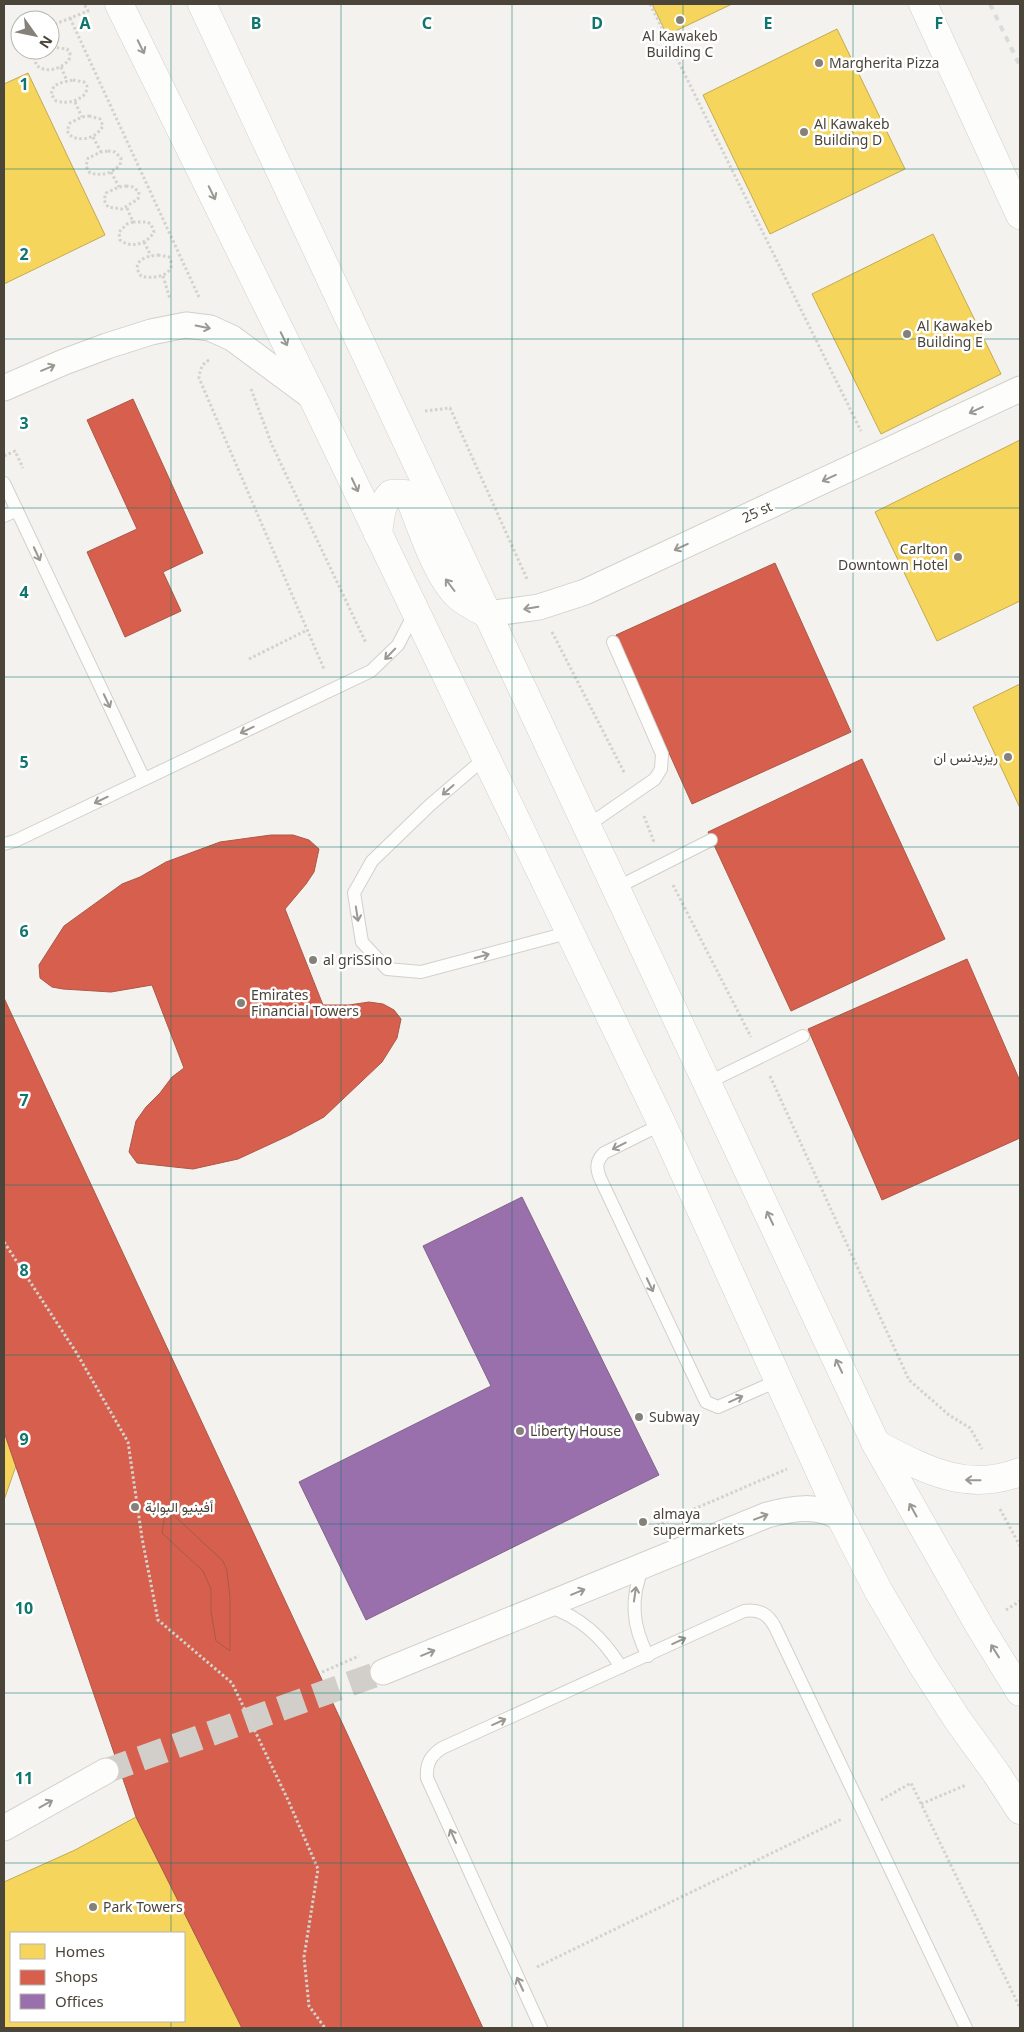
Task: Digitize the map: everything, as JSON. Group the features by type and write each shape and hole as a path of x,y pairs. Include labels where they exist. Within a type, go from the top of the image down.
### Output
{"street":[{"path":"119,4 313,398 485,758 571,932 662,1124 777,1381 841,1518 879,1592 921,1663 1020,1810"},
{"path":"202,4 876,1444 970,1610 1020,1692"},
{"path":"923,4 1020,215"},
{"path":"4,388 107,346 151,332 186,325 202,326 232,338 313,398"},
{"name":"25 st","path":"488,614 539,607 586,592 1020,389"},
{"path":"378,534 386,498 391,494 405,494 410,499 441,574 449,586 459,597 488,614"},
{"path":"876,1444 938,1475 963,1480 987,1480 1020,1472"},
{"path":"383,1672 767,1514 808,1508 828,1511 841,1518"},
{"path":"4,1828 106,1770"}],"lane":[{"path":"4,483 144,779"},
{"path":"4,516 17,510"},
{"path":"4,844 15,841 371,670 398,645 415,612"},
{"path":"587,826 655,779 661,769 662,754 613,642"},
{"path":"485,758 430,805 372,861 354,892 362,942 387,969 421,972 571,932"},
{"path":"616,888 711,840"},
{"path":"707,1083 802,1036"},
{"path":"662,1124 604,1154 597,1164 600,1178 706,1402 718,1407 777,1381"},
{"path":"643,1566 634,1593 634,1608 638,1633 648,1656"},
{"path":"544,1605 561,1611 590,1628 602,1639 621,1667"},
{"path":"541,2028 427,1778 426,1769 429,1760 434,1753 442,1748 744,1611 754,1610 763,1612 771,1618 966,2028"}],"path":[{"path":"60,22 88,11 84,4"},
{"path":"650,4 874,457"},
{"path":"70,18 202,302"},
{"path":"35,60 36,65 46,70 60,67 69,60 70,53 63,47 60,47"},
{"path":"60,67 66,80"},
{"path":"66,80 80,80 84,82 87,86 86,93 75,102 63,103 56,101 51,94 54,86 66,80"},
{"path":"75,102 82,117"},
{"path":"82,117 96,117 102,122 101,129 93,137 79,140 69,134 67,126 82,117"},
{"path":"93,137 101,152"},
{"path":"101,152 114,152 121,158 120,165 112,172 97,175 87,170 88,158 101,152"},
{"path":"112,172 119,186"},
{"path":"119,186 132,187 139,192 138,199 127,208 115,209 105,204 104,196 119,186"},
{"path":"127,208 133,222"},
{"path":"133,222 147,222 153,228 153,235 144,242 130,245 120,240 119,232 121,228 133,222"},
{"path":"144,242 151,256"},
{"path":"151,256 169,257 172,265 171,268 162,276 155,278 141,276 138,273 137,265 145,258 151,256"},
{"path":"217,359 209,360 203,364 199,371 199,378 324,670 333,666"},
{"path":"250,388 272,445 369,650"},
{"path":"395,414 450,408 539,607 635,793 663,864 761,1057 909,1380 948,1415 970,1428 986,1457 987,1480 996,1502 1020,1546"},
{"path":"249,659 307,630"},
{"path":"4,1242 76,1352 128,1442 142,1538 158,1620 232,1683 318,1869 304,1957 309,2006 325,2028"},
{"path":"921,1804 996,1773"},
{"path":"517,1977 863,1809 912,1783 1020,2008"}],"building: Homes":[{"name":"Al Kawakeb Building C","path":"652,4 732,4 667,35"},
{"name":"Al Kawakeb Building D","path":"837,29 905,169 770,234 703,95"},
{"path":"28,73 105,235 4,284 4,84"},
{"name":"Al Kawakeb Building E","path":"933,234 1001,374 881,434 812,294"},
{"name":"Carlton Downtown Hotel","path":"1020,440 1020,601 937,641 875,512"},
{"name":"ريزيدنس ان","path":"1020,684 1020,808 973,707"},
{"path":"4,1353 50,1369 4,1500"},
{"name":"Park Towers","path":"136,1817 242,2028 4,2028 4,1882 75,1850"},
{"path":"329,1893 337,1898 346,1910 356,1965 366,1982 397,2012 394,2028 387,2028 338,1976"}],"building: Shops":[{"path":"133,399 203,553 163,572 181,611 125,637 87,552 137,529 87,420"},
{"path":"775,563 851,732 692,804 616,635"},
{"path":"862,759 945,939 791,1011 708,832"},
{"name":"Emirates Financial Towers","path":"271,835 293,835 309,840 319,849 314,872 285,909 323,1005 349,1005 369,1002 383,1004 394,1010 401,1019 397,1038 382,1062 324,1117 290,1135 238,1159 193,1169 137,1163 129,1152 136,1121 172,1077 184,1068 152,985 111,992 63,989 52,987 40,978 39,965 64,926 122,884 140,877 166,862 220,842"},
{"path":"967,959 1020,1081 1020,1138 882,1200 808,1029"},
{"name":"أفينيو البوابة","path":"4,998 483,2028 242,2028 136,1817 4,1432"},
{"path":"166,1508 223,1561 227,1571 230,1598 230,1651 216,1641 211,1612 211,1589 203,1571 162,1533"}],"building: Offices":[{"name":"Liberty House","path":"522,1197 659,1475 366,1620 299,1482 491,1386 423,1246"}],"tunnel":[{"path":"106,1771 383,1672"}],"railway":[{"path":"990,4 1020,66"}],"place":[{"name":"Al Kawakeb Building C","path":"680,20"},
{"name":"Margherita Pizza","path":"819,63"},
{"name":"Al Kawakeb Building D","path":"804,132"},
{"name":"Al Kawakeb Building E","path":"907,334"},
{"name":"Carlton Downtown Hotel","path":"958,557"},
{"name":"ريزيدنس ان","path":"1008,757"},
{"name":"al griSSino","path":"313,960"},
{"name":"Emirates Financial Towers","path":"241,1003"},
{"name":"Subway","path":"639,1417"},
{"name":"Liberty House","path":"520,1431"},
{"name":"أفينيو البوابة","path":"135,1507"},
{"name":"almaya supermarkets","path":"643,1522"},
{"name":"Park Towers","path":"93,1907"}]}
